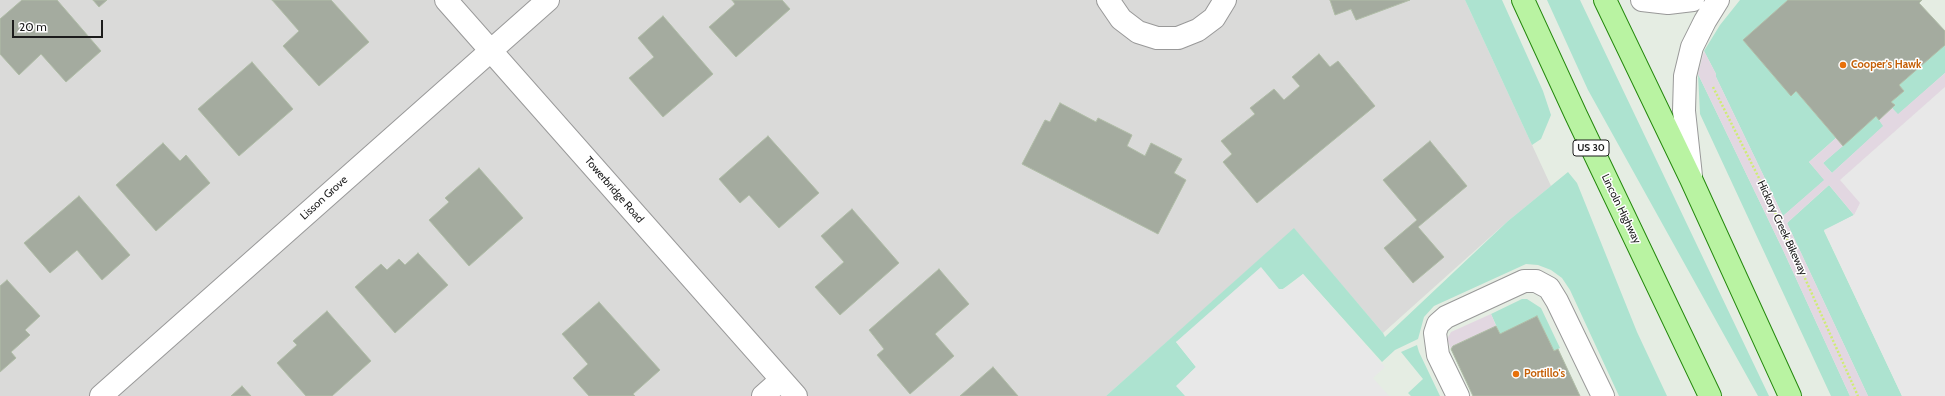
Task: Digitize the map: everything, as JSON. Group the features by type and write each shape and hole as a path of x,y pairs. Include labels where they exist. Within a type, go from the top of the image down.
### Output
{"main road":[{"name":"Lincoln Highway","path":"1522,0 1710,396"},
{"path":"1605,0 1691,179 1790,396"}],"street":[{"name":"Towerbridge Road","path":"446,0 796,396"},
{"name":"Lisson Grove","path":"101,396 548,0"},
{"path":"1108,0 1121,19 1138,32 1158,38 1178,38 1198,30 1214,18 1225,0"},
{"path":"1642,0 1668,3 1693,0"},
{"path":"1691,179 1684,111 1685,76 1692,47 1705,20 1718,0"},
{"path":"1458,396 1438,355 1435,333 1438,324 1446,316 1524,281 1536,281 1549,288 1557,300 1603,396"},
{"path":"763,396 782,380"}],"path":[{"name":"Hickory Creek Bikeway","path":"1711,84 1767,194 1858,396"}],"shaded area":[{"path":"0,0 1465,0 1551,186 1508,221 1383,333 1294,229 1106,396 0,396"},
{"path":"1704,51 1783,216 1824,180 1809,162 1836,138 1843,146 1823,163 1832,173 1883,126 1879,120 1892,108 1898,114 1945,73 1945,87 1840,180 1860,203 1854,215 1829,185 1787,223 1868,396 1850,396 1783,250 1698,74"},
{"path":"1945,87 1945,396 1902,396 1824,230 1854,215 1840,180"},
{"path":"1261,267 1279,289 1283,289 1290,285 1303,274 1385,367 1373,378 1389,396 1185,396 1176,386 1196,367 1176,342"},
{"path":"1491,314 1496,326 1453,346 1451,349 1447,339 1451,332"}],"green space":[{"path":"1465,0 1502,0 1543,91 1551,115 1541,139 1532,145"},
{"path":"1547,0 1580,0 1769,396 1758,396 1588,90"},
{"path":"1740,0 1788,0 1743,40 1791,95 1796,91 1836,138 1809,162 1825,180 1783,216 1704,51 1720,25"},
{"path":"1945,45 1945,73 1898,115 1892,108 1895,105 1891,102 1904,91 1899,85"},
{"path":"1698,74 1783,250 1850,396 1831,396 1700,114"},
{"path":"1876,116 1884,126 1832,173 1823,163"},
{"path":"1568,172 1577,183 1637,332 1667,396 1619,396 1570,290 1562,278 1551,270 1538,265 1526,264 1434,306 1424,317 1418,339 1395,350 1382,362 1303,274 1283,289 1279,289 1176,342 1196,367 1190,373 1185,396 1106,396 1294,228 1385,337 1508,221"},
{"path":"1829,185 1854,215 1824,231 1902,396 1868,396 1787,223"},
{"path":"1522,299 1527,299 1541,308 1560,348 1554,351 1537,316 1500,334 1491,314"},
{"path":"1417,345 1440,396 1411,396 1408,393 1423,379 1401,352"}],"building":[{"path":"22,0 57,0 101,51 66,82 41,54 19,75 0,54 0,19"},
{"path":"93,0 107,0 99,7"},
{"path":"272,0 331,0 369,42 319,86 283,46 299,31"},
{"path":"732,0 782,0 790,9 736,57 709,27 735,4"},
{"path":"1330,0 1410,0 1356,20 1351,9 1335,15"},
{"name":"Cooper's Hawk","path":"1788,0 1922,0 1919,3 1945,31 1945,45 1899,85 1904,91 1891,102 1895,105 1879,120 1876,116 1843,146 1796,91 1791,96 1743,40"},
{"path":"663,16 713,74 663,117 629,78 654,57 638,38"},
{"path":"1319,54 1330,67 1338,61 1375,106 1257,203 1223,162 1232,154 1221,141 1255,114 1250,108 1274,89 1284,100 1300,86 1292,77"},
{"path":"252,62 293,109 239,156 198,109"},
{"path":"1060,103 1096,122 1098,118 1132,135 1127,146 1145,156 1151,143 1182,159 1174,173 1186,180 1158,234 1022,164 1045,120 1050,122"},
{"path":"768,136 819,193 779,228 749,195 740,203 719,179"},
{"path":"1430,141 1467,186 1418,227 1444,257 1413,283 1384,248 1417,220 1383,180"},
{"path":"163,143 180,161 186,155 210,183 156,231 116,185"},
{"path":"479,168 523,218 469,266 429,220 449,202 445,198"},
{"path":"79,196 130,255 102,280 77,250 50,273 24,243"},
{"path":"852,209 899,263 840,315 815,287 844,262 821,236"},
{"path":"418,253 448,285 395,333 355,287 381,264 387,270 399,259 405,265"},
{"path":"939,269 969,304 935,334 954,356 910,394 877,355 884,349 869,330"},
{"path":"7,280 40,316 25,330 30,335 11,352 16,358 0,372 0,286"},
{"path":"599,302 660,370 633,394 635,396 589,396 573,378 588,364 562,334"},
{"path":"327,311 371,361 332,396 306,396 277,363 297,345 293,341"},
{"name":"Portillo's","path":"1537,316 1554,351 1558,349 1580,396 1473,396 1451,349 1453,346 1496,326 1500,334"},
{"path":"993,367 1018,396 960,396"},
{"path":"242,386 251,396 231,396"}],"place":[{"name":"Cooper's Hawk","path":"1843,65"},
{"name":"Portillo's","path":"1516,374"}]}
